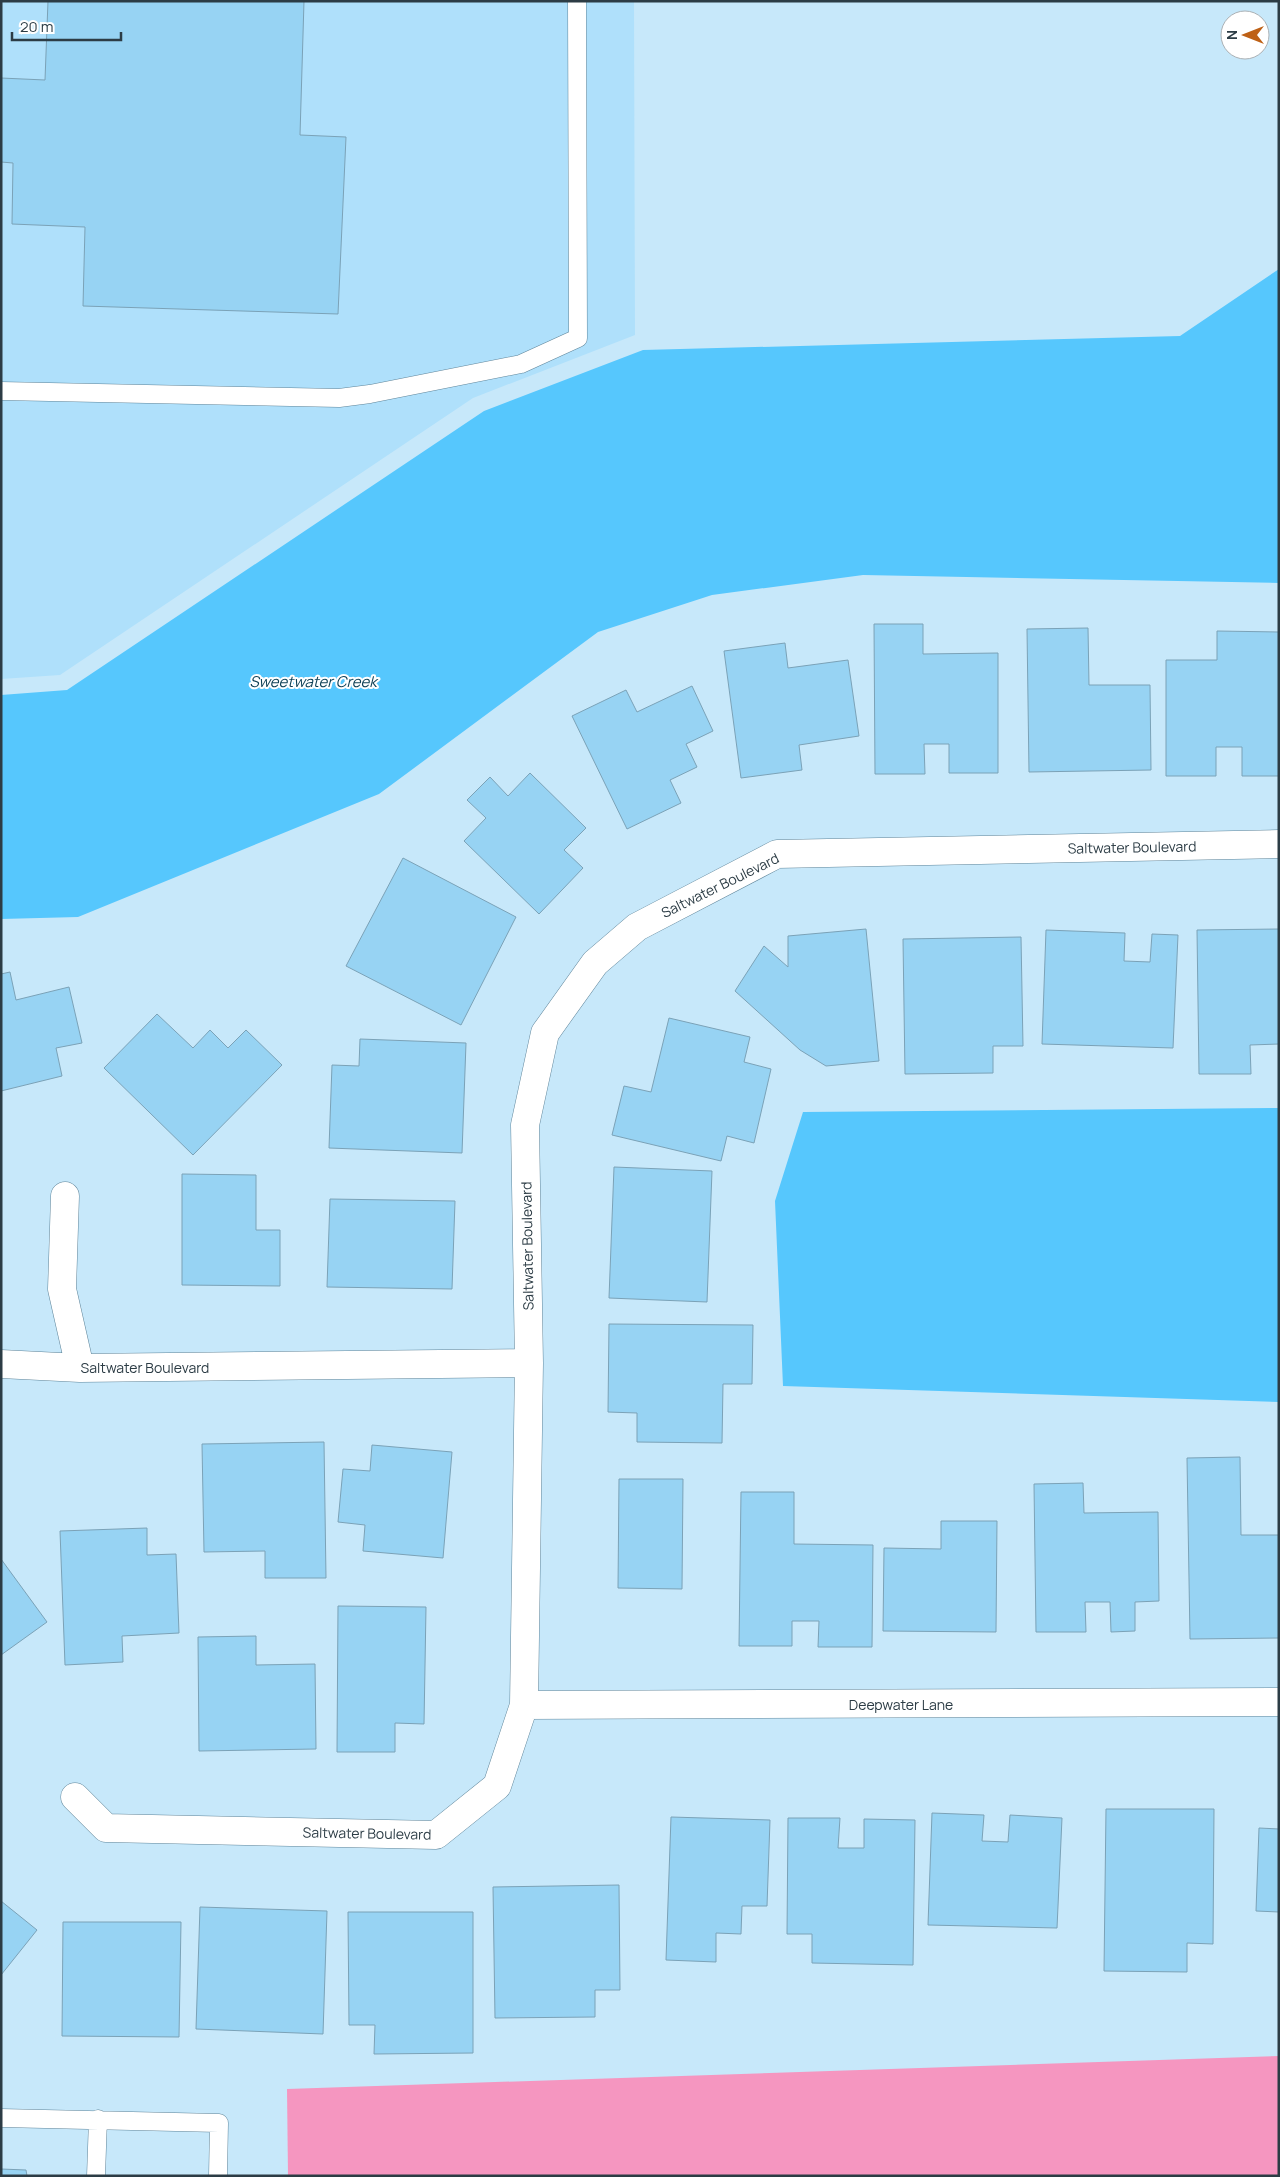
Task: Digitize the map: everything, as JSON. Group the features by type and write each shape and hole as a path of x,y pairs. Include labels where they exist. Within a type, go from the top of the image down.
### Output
{"street":[{"name":"Saltwater Boulevard","path":"75,1797 106,1828 436,1835 497,1786 524,1705 529,1363 525,1125 545,1033 595,963 637,927 777,854 1279,844"},
{"path":"65,1196 62,1289 80,1368"},
{"name":"Saltwater Boulevard","path":"1,1364 80,1368 529,1363"},
{"name":"Deepwater Lane","path":"524,1705 1279,1702"}],"lane":[{"path":"1,391 339,398 370,394 521,364 578,338 577,1"},
{"path":"1,2118 219,2123 218,2176"},
{"path":"96,2176 98,2119"}],"shaded area":[{"path":"1,1 634,1 635,335 473,398 60,675 1,679"},
{"path":"1279,2056 1279,2176 288,2176 287,2089"}],"water":[{"name":"Sweetwater Creek","path":"1279,269 1279,583 863,575 712,595 598,632 379,794 78,917 1,919 1,695 67,690 484,411 643,350 1180,336"},
{"path":"1279,1108 1279,1402 783,1386 775,1201 803,1112"}],"building":[{"path":"48,1 304,1 300,135 346,137 338,314 83,306 85,227 12,224 13,163 1,162 1,78 45,80"},
{"path":"874,624 923,624 923,654 998,653 998,773 949,773 949,744 924,744 925,774 875,774"},
{"path":"1088,628 1089,685 1150,685 1151,770 1029,772 1027,629"},
{"path":"1217,631 1279,632 1279,776 1242,776 1242,747 1216,747 1216,776 1166,776 1166,660 1217,660"},
{"path":"785,643 788,668 848,660 859,736 799,745 802,770 741,778 724,651"},
{"path":"692,686 713,731 686,744 697,767 670,780 681,803 627,829 572,716 626,690 637,712"},
{"path":"530,773 586,828 564,850 583,868 539,914 464,841 486,818 467,800 490,777 508,796"},
{"path":"403,858 516,917 461,1025 346,966"},
{"path":"866,929 879,1061 826,1066 800,1050 735,991 764,946 788,967 788,936"},
{"path":"1279,929 1279,1044 1250,1045 1251,1074 1199,1074 1197,930"},
{"path":"1046,930 1125,933 1124,961 1150,962 1152,934 1178,935 1173,1048 1042,1044"},
{"path":"1021,937 1023,1046 993,1046 993,1073 905,1074 903,939"},
{"path":"10,972 16,1000 69,987 82,1043 56,1048 62,1076 1,1091 1,974"},
{"path":"157,1014 193,1048 210,1030 228,1048 246,1030 282,1065 193,1155 104,1068"},
{"path":"669,1018 750,1037 744,1062 771,1069 754,1143 727,1136 721,1161 612,1135 624,1086 651,1092"},
{"path":"360,1039 466,1043 462,1153 329,1148 332,1065 359,1066"},
{"path":"614,1167 712,1171 707,1302 609,1298"},
{"path":"182,1174 256,1175 256,1230 280,1230 280,1286 182,1285"},
{"path":"330,1199 455,1201 452,1289 327,1287"},
{"path":"609,1324 753,1325 752,1384 723,1384 722,1443 637,1442 637,1413 608,1412"},
{"path":"324,1442 326,1578 265,1578 265,1551 204,1552 202,1444"},
{"path":"372,1445 452,1452 443,1558 363,1551 365,1525 338,1522 343,1469 370,1471"},
{"path":"1240,1457 1241,1535 1279,1535 1279,1638 1190,1639 1187,1458"},
{"path":"619,1479 683,1479 682,1589 618,1588"},
{"path":"1083,1483 1084,1513 1158,1512 1159,1601 1135,1602 1135,1631 1111,1632 1110,1602 1085,1602 1086,1632 1036,1632 1034,1484"},
{"path":"741,1492 794,1492 794,1544 873,1545 872,1647 818,1647 819,1621 792,1621 792,1646 739,1646"},
{"path":"941,1521 997,1521 996,1632 883,1631 884,1548 941,1549"},
{"path":"147,1528 147,1555 176,1554 179,1633 122,1636 123,1662 65,1665 60,1531"},
{"path":"1,1559 47,1622 1,1655"},
{"path":"338,1606 426,1607 424,1724 395,1723 395,1752 337,1752"},
{"path":"256,1636 256,1665 315,1664 316,1749 199,1751 198,1637"},
{"path":"1106,1809 1214,1809 1213,1944 1187,1943 1187,1972 1104,1971"},
{"path":"932,1813 984,1815 982,1841 1008,1842 1010,1815 1062,1818 1057,1928 928,1925"},
{"path":"671,1817 770,1820 767,1906 742,1906 741,1934 716,1933 716,1962 666,1960"},
{"path":"788,1818 840,1818 838,1848 864,1848 864,1819 915,1820 913,1965 812,1963 812,1934 787,1934"},
{"path":"1259,1828 1279,1829 1279,1912 1256,1911"},
{"path":"619,1885 620,1990 595,1990 595,2017 495,2018 493,1887"},
{"path":"1,1901 37,1930 1,1975"},
{"path":"200,1907 327,1911 323,2034 196,2029"},
{"path":"348,1912 473,1912 473,2053 374,2054 375,2025 349,2025"},
{"path":"63,1922 181,1922 179,2037 62,2036"},
{"path":"1,2169 26,2170 27,2176 1,2176"}]}
